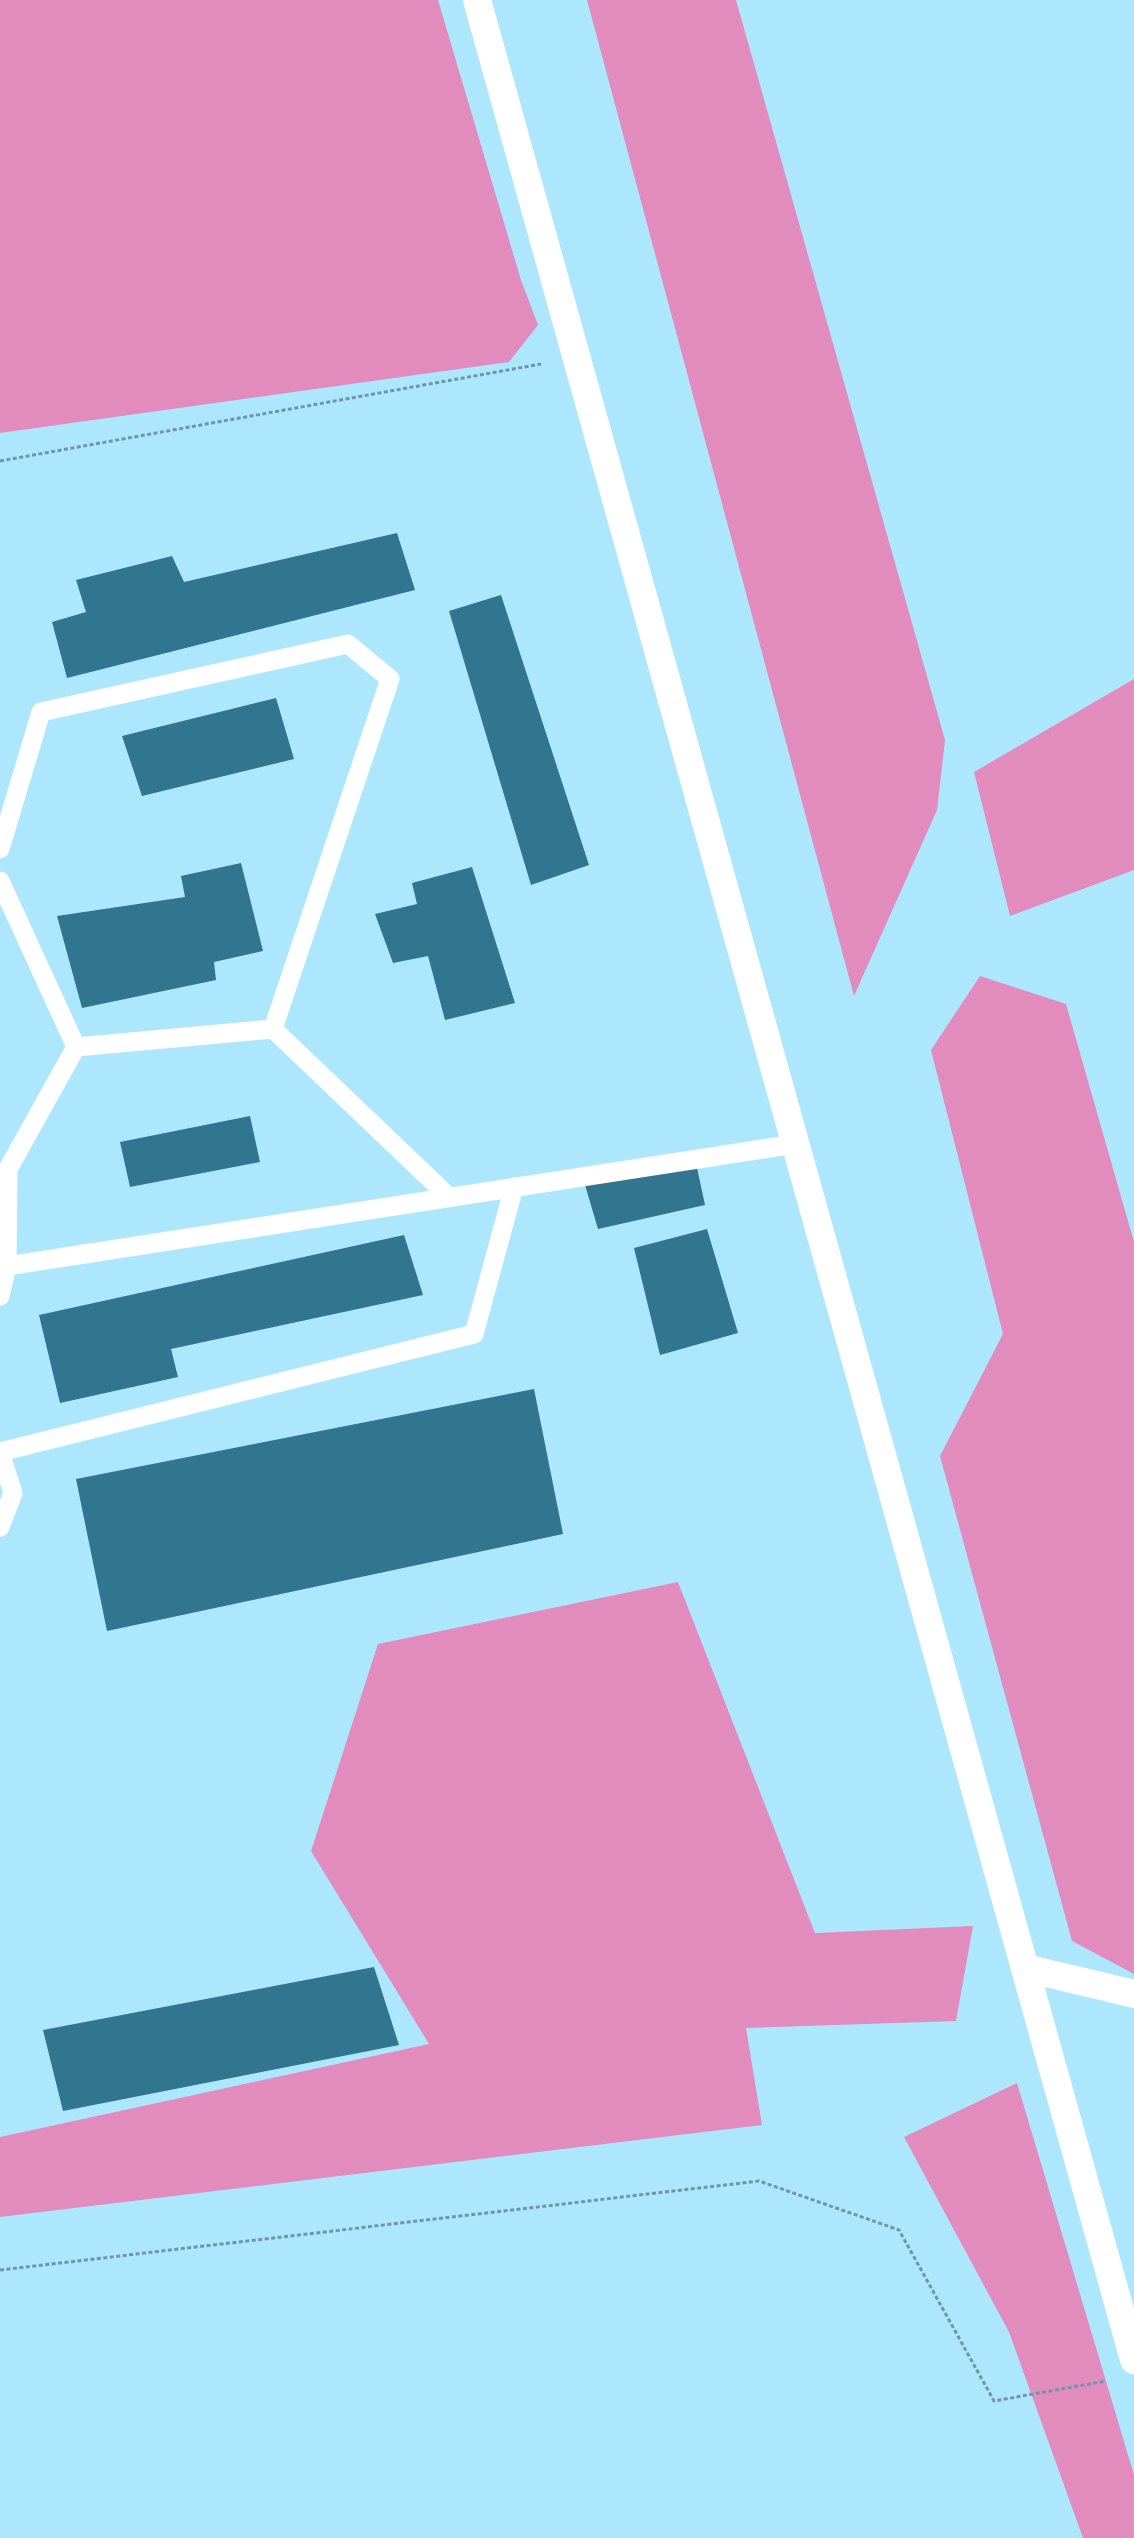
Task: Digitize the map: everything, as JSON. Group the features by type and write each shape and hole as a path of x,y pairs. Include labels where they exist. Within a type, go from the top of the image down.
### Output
{"main road":[{"path":"477,0 1134,2360"},
{"path":"1025,1968 1134,1994"}],"lane":[{"path":"0,849 41,712 348,644 390,679 273,1029"},
{"path":"0,881 76,1047"},
{"path":"76,1047 273,1029 449,1197"},
{"path":"0,1296 4,1266 8,1169 76,1047"},
{"path":"4,1266 796,1144"},
{"path":"0,1527 7,1498 0,1453 474,1334 514,1187"}],"path":[{"path":"0,461 576,358"},
{"path":"0,2270 759,2181 899,2230 994,2401 1115,2380"}],"shaded area":[{"path":"0,0 438,0 521,280 538,325 509,362 0,433"},
{"path":"587,0 736,0 945,740 937,810 854,996"},
{"path":"1134,679 1134,870 1010,916 974,772"},
{"path":"980,976 1066,1004 1134,1242 1134,1974 1072,1941 940,1456 1003,1334 931,1050"},
{"path":"678,1582 815,1933 973,1926 956,2021 746,2028 762,2125 0,2217 0,2137 429,2044 311,1851 378,1644"},
{"path":"1017,2083 1134,2475 1134,2538 1083,2538 1009,2332 904,2137"}],"building":[{"path":"397,533 415,590 67,678 52,622 86,612 76,580 172,556 184,582"},
{"path":"501,595 589,865 531,885 449,611"},
{"path":"276,698 294,759 142,796 122,736"},
{"path":"241,863 263,951 214,962 216,980 82,1008 57,916 185,897 181,876"},
{"path":"472,867 515,1003 445,1020 428,956 393,963 375,914 417,904 412,883"},
{"path":"250,1116 260,1162 130,1187 120,1142"},
{"path":"696,1163 705,1205 598,1229 585,1185"},
{"path":"707,1229 738,1333 660,1355 634,1248"},
{"path":"404,1235 423,1295 171,1349 178,1377 60,1403 39,1315"},
{"path":"534,1389 563,1534 107,1631 76,1479"},
{"path":"374,1967 399,2045 63,2111 43,2030"}]}
